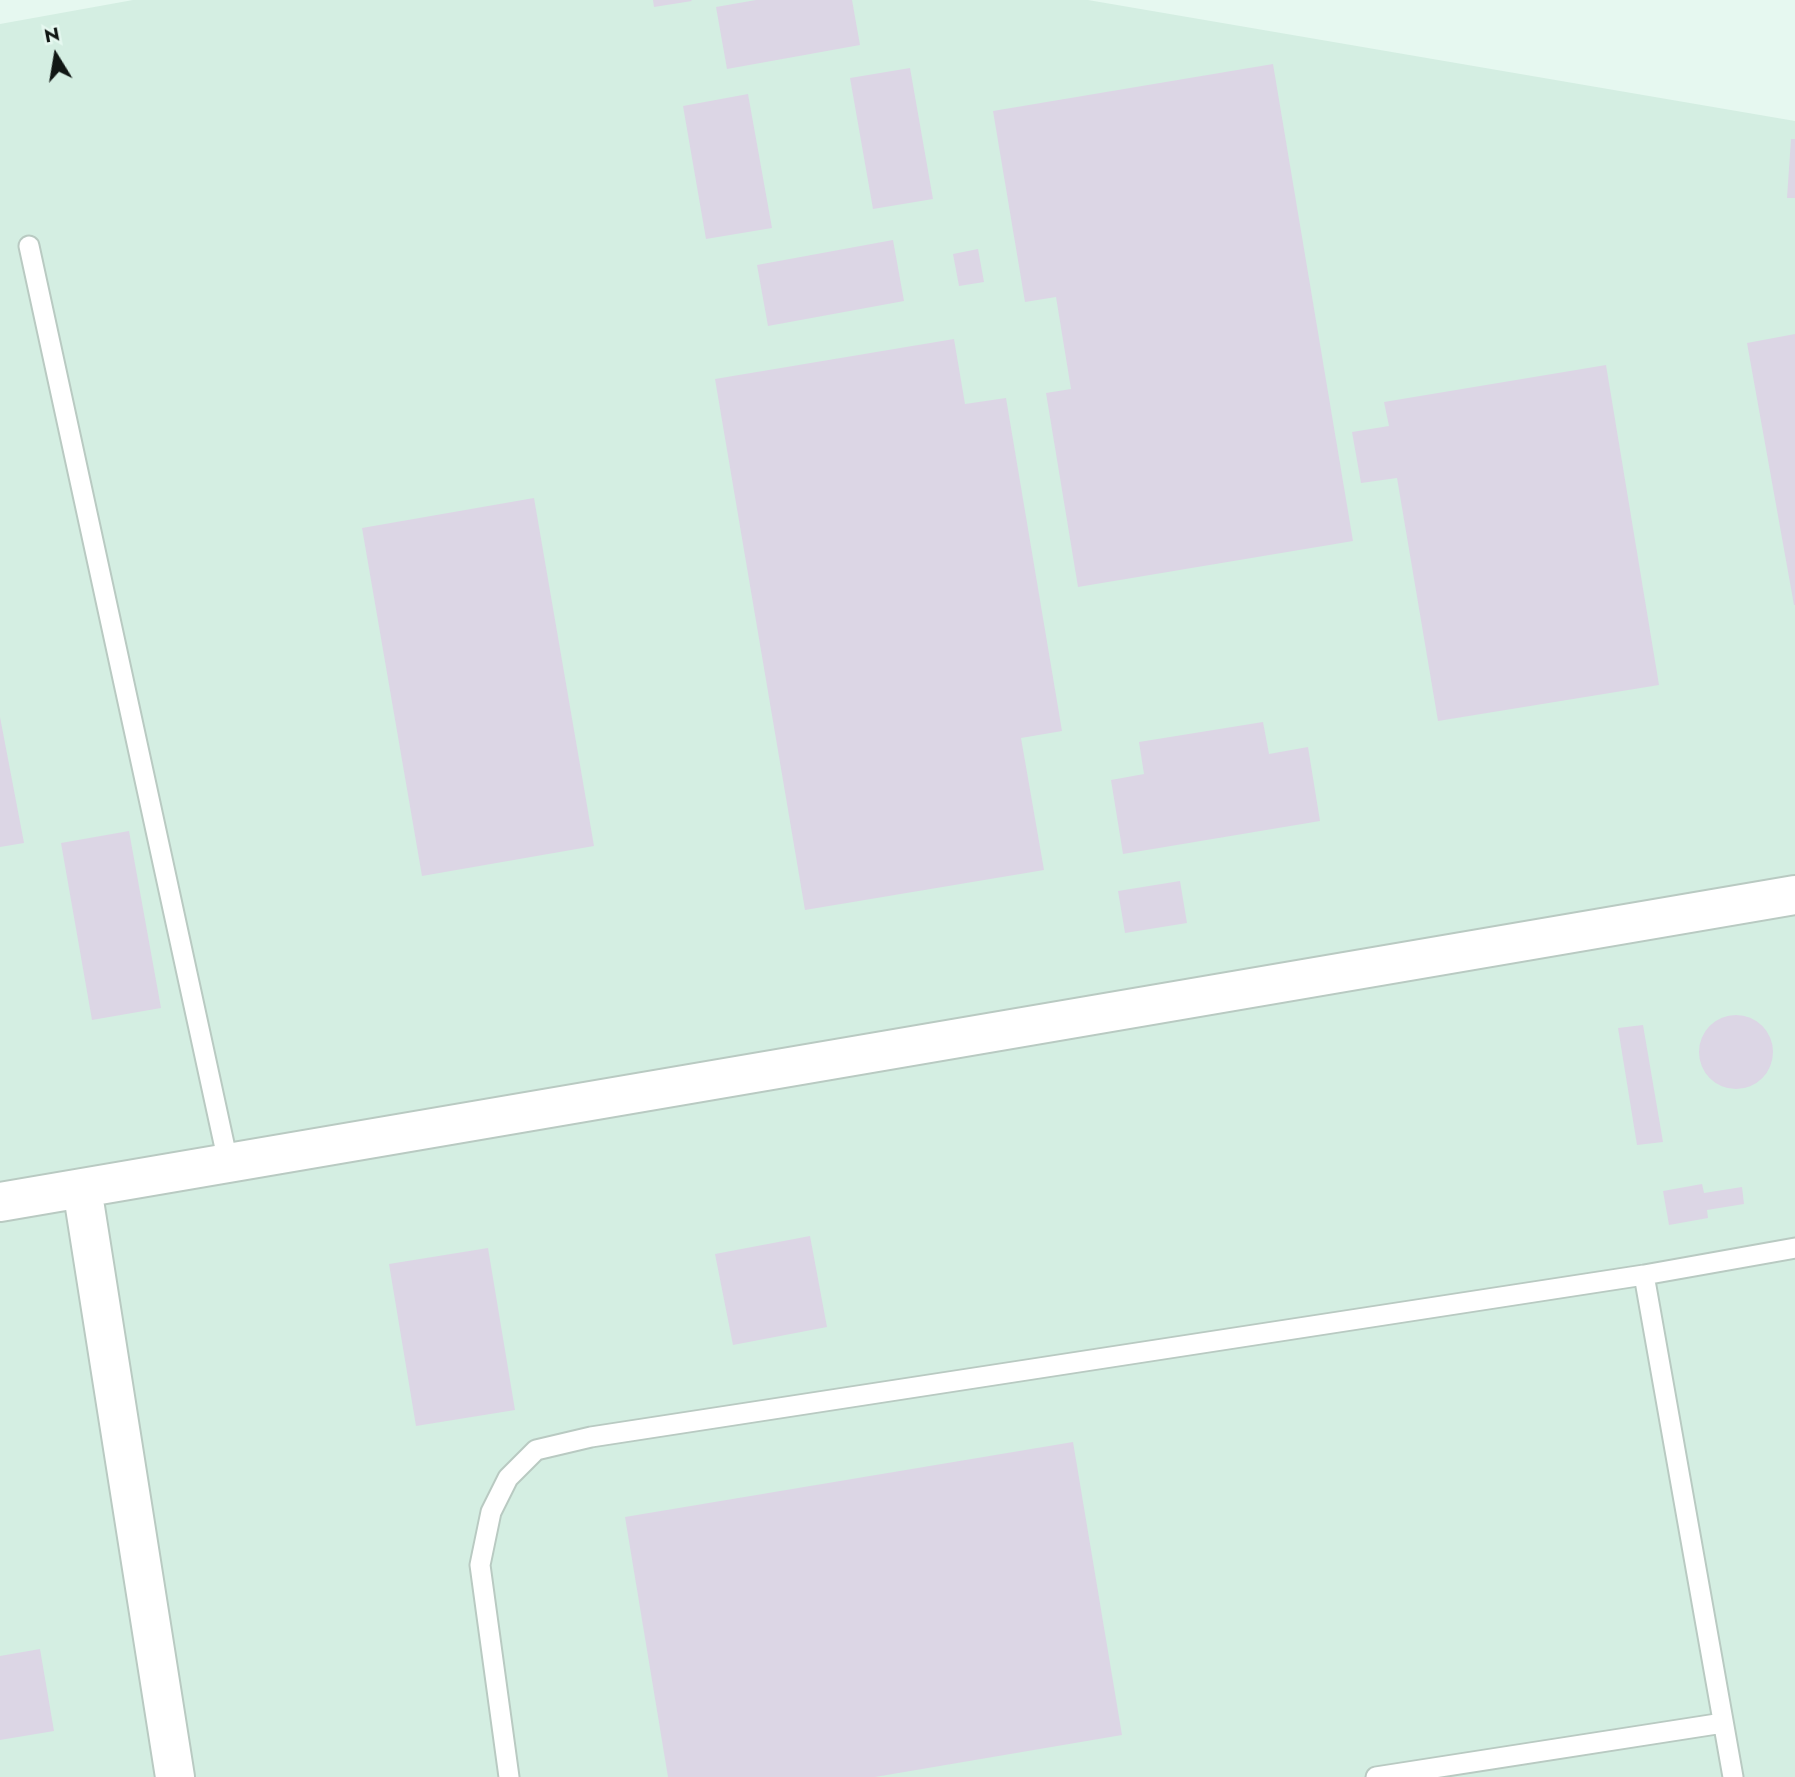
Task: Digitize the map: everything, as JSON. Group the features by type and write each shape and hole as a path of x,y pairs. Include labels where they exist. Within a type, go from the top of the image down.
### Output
{"street":[{"path":"0,1202 1795,895"},
{"path":"82,1188 175,1777"}],"lane":[{"path":"29,246 228,1162"},
{"path":"509,1777 480,1565 491,1512 508,1478 536,1450 591,1437 1644,1275 1795,1248"},
{"path":"1644,1275 1732,1777"},
{"path":"1376,1777 1723,1723"}],"shaded area":[{"path":"133,0 1088,0 1795,121 1795,1777 0,1777 0,24"}],"building":[{"path":"653,0 691,0 692,1 654,7"},
{"path":"756,0 852,0 860,45 727,69 716,7"},
{"path":"1273,64 1353,541 1078,587 1046,393 1071,389 1056,297 1025,302 993,111"},
{"path":"910,68 933,199 873,209 850,78"},
{"path":"748,94 772,228 706,239 683,106"},
{"path":"1791,139 1795,139 1795,198 1787,198"},
{"path":"893,240 904,301 768,326 757,265"},
{"path":"978,249 984,282 959,286 953,254"},
{"path":"1795,334 1795,605 1794,605 1747,343"},
{"path":"954,339 965,404 1006,398 1062,731 1021,738 1044,870 805,910 715,379"},
{"path":"1606,365 1659,685 1438,721 1397,478 1361,483 1352,432 1389,426 1384,402"},
{"path":"534,498 594,846 422,876 362,528"},
{"path":"0,717 24,843 0,847"},
{"path":"1263,722 1269,754 1308,747 1320,821 1123,854 1111,780 1144,774 1139,742"},
{"path":"129,831 161,1008 92,1020 61,843"},
{"path":"1180,881 1187,923 1125,933 1118,891"},
{"path":"1729,1015 1743,1015 1757,1021 1767,1031 1773,1052 1767,1073 1757,1083 1743,1089 1729,1089 1715,1083 1705,1073 1699,1059 1699,1045 1705,1031 1715,1021"},
{"path":"1643,1025 1663,1142 1637,1145 1618,1028"},
{"path":"1702,1184 1704,1193 1742,1187 1744,1204 1707,1210 1708,1218 1669,1225 1663,1191"},
{"path":"810,1236 827,1327 733,1345 715,1254"},
{"path":"488,1248 515,1410 416,1426 389,1264"},
{"path":"1073,1442 1122,1735 875,1777 668,1777 625,1517"},
{"path":"40,1649 54,1731 0,1740 0,1656"}]}
